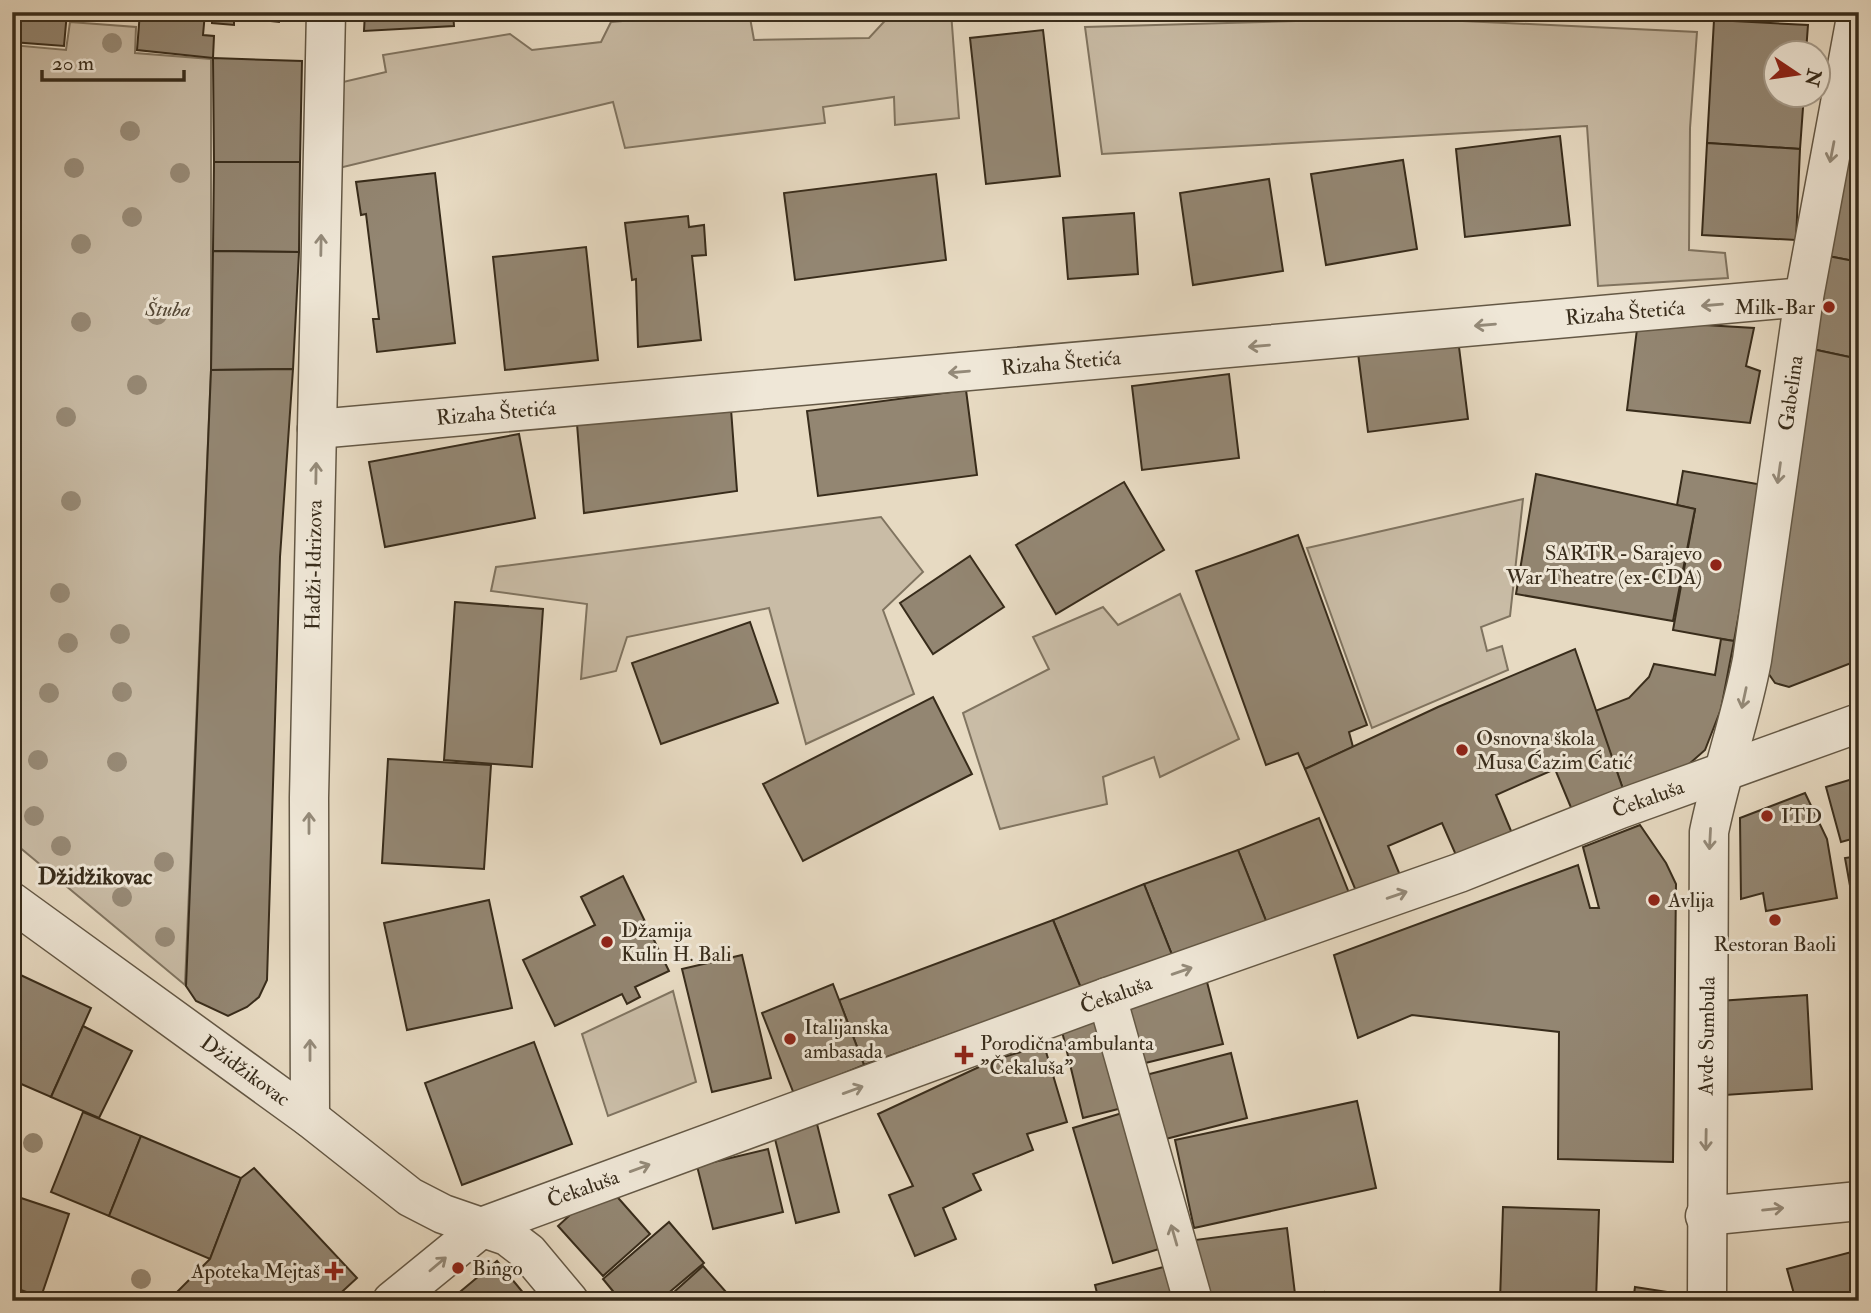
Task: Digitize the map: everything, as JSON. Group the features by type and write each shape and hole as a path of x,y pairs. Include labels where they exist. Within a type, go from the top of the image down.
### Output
{"street":[{"name":"Hadži-Idrizova","path":"310,1118 309,798 326,12"},
{"name":"Gabelina","path":"1721,772 1743,706 1752,660 1804,297 1850,111 1857,12"},
{"name":"Rizaha Štetića","path":"317,429 1804,297"},
{"name":"Čekaluša","path":"392,1301 484,1226 1107,997 1459,873 1721,772 1859,723"},
{"name":"Avde Sumbula","path":"1707,1301 1705,1216 1709,832 1721,772"},
{"name":"Džidžikovac","path":"12,902 310,1118 410,1196 443,1214 507,1236 528,1252 569,1301"},
{"path":"1107,997 1193,1301"},
{"path":"1705,1216 1859,1201"}],"green space":[{"path":"749,12 754,40 869,38 893,12 951,12 959,118 895,125 894,97 823,107 825,123 625,148 613,102 339,168 343,82 386,72 383,55 510,34 532,50 601,42 611,22"},
{"path":"1399,18 1697,32 1690,128 1689,250 1725,253 1728,278 1598,286 1587,126 1102,154 1085,27"},
{"name":"Štuba","path":"70,22 136,27 135,53 211,59 211,370 185,985 12,841 12,45 66,50"},
{"path":"1523,499 1510,616 1481,627 1487,651 1502,646 1508,670 1372,728 1307,548"},
{"path":"881,517 923,572 883,610 914,694 806,744 769,608 627,637 616,671 581,679 587,604 491,591 496,567"},
{"path":"1180,594 1239,739 1160,777 1154,757 1103,777 1107,804 1000,829 963,713 1049,669 1033,637 1103,607 1118,625"},
{"path":"673,991 696,1082 608,1116 582,1034"}],"building":[{"path":"12,12 67,12 64,46 12,42"},
{"path":"140,12 280,12 279,22 234,17 234,25 212,23 212,14 205,13 203,35 214,36 213,58 137,50"},
{"path":"365,12 453,12 454,26 364,31"},
{"path":"1714,20 1808,25 1807,38 1762,38 1762,108 1803,108 1800,149 1707,143"},
{"path":"1043,30 1060,176 986,184 970,38"},
{"path":"213,58 302,61 300,162 214,162"},
{"path":"1560,136 1570,225 1465,237 1456,149"},
{"path":"1848,138 1859,140 1859,262 1828,256"},
{"path":"1707,143 1800,149 1796,240 1702,235"},
{"path":"1403,160 1417,249 1326,265 1311,174"},
{"path":"214,162 300,162 299,252 213,251"},
{"path":"435,173 455,343 377,352 373,319 379,319 366,214 361,215 356,182"},
{"path":"936,174 946,260 795,280 784,193"},
{"path":"1269,179 1283,271 1193,285 1180,193"},
{"path":"1134,213 1138,274 1068,279 1063,218"},
{"path":"688,216 689,227 704,225 706,255 692,256 701,340 638,347 636,279 632,280 625,223"},
{"path":"586,247 598,360 505,370 493,257"},
{"path":"213,251 299,252 293,369 211,370"},
{"path":"1828,256 1859,262 1859,359 1812,349"},
{"path":"1638,321 1754,328 1746,366 1760,371 1750,423 1627,410"},
{"path":"1458,339 1468,419 1368,432 1358,353"},
{"path":"1812,349 1859,359 1859,531 1851,570 1859,567 1859,660 1789,687 1775,683 1766,670"},
{"path":"293,369 280,557 267,980 259,997 247,1007 228,1016 196,1001 186,986 211,370"},
{"path":"1229,374 1239,458 1142,470 1132,386"},
{"path":"966,390 977,475 818,496 807,411"},
{"path":"731,409 737,491 584,513 577,424"},
{"path":"519,434 535,518 385,547 369,462"},
{"name":"SARTR - Sarajevo War Theatre (ex-CDA)","path":"1683,471 1763,485 1734,641 1673,630 1695,509 1677,505"},
{"path":"1536,474 1695,509 1673,621 1516,594"},
{"path":"1124,482 1164,550 1056,614 1016,545"},
{"path":"1298,535 1367,725 1349,732 1353,747 1305,769 1298,753 1266,765 1196,571"},
{"path":"970,556 1004,607 933,654 900,603"},
{"path":"455,602 543,609 532,767 444,760"},
{"path":"750,622 778,703 661,744 632,663"},
{"path":"1721,639 1734,641 1721,709 1705,750 1680,772 1624,792 1595,711 1629,698 1649,677 1654,664 1715,675"},
{"path":"1575,649 1624,792 1572,810 1555,769 1496,795 1514,838 1459,862 1442,823 1388,846 1404,885 1361,903 1305,769 1438,707"},
{"path":"933,697 972,774 803,861 763,784"},
{"path":"388,759 491,765 484,869 382,863"},
{"path":"1859,777 1859,837 1841,842 1826,787"},
{"path":"1805,793 1827,839 1837,898 1766,911 1763,893 1741,899 1740,818"},
{"path":"1319,818 1351,898 1270,931 1238,850"},
{"path":"1640,825 1666,863 1676,884 1673,1162 1558,1159 1559,1032 1412,1015 1358,1038 1334,955 1578,865 1590,908 1599,908 1583,847"},
{"path":"1238,850 1270,931 1176,965 1144,884"},
{"path":"1859,856 1859,907 1854,908 1845,858"},
{"name":"Džamija Kulin H. Bali","path":"623,876 669,971 635,987 640,997 627,1004 622,994 555,1026 523,960 595,925 581,897"},
{"path":"1144,884 1176,965 1086,1001 1053,920"},
{"path":"489,900 512,1008 407,1030 384,923"},
{"path":"1053,920 1081,988 864,1065 839,1000"},
{"path":"742,955 771,1078 712,1092 682,969"},
{"path":"12,971 91,1008 51,1097 12,1080"},
{"path":"1207,982 1223,1044 1133,1066 1118,1005"},
{"path":"833,984 864,1065 794,1094 762,1013"},
{"path":"1807,995 1812,1089 1725,1095 1719,1001"},
{"path":"1103,1012 1126,1107 1083,1118 1060,1023"},
{"path":"83,1026 132,1051 99,1118 51,1097"},
{"path":"534,1042 572,1144 462,1185 425,1083"},
{"path":"1044,1045 1067,1122 1027,1134 1033,1150 973,1174 981,1190 943,1208 956,1239 915,1256 889,1195 913,1186 878,1114 994,1060"},
{"path":"1231,1053 1247,1118 1158,1141 1142,1076"},
{"path":"1357,1101 1376,1188 1194,1228 1175,1140"},
{"path":"1132,1110 1172,1245 1113,1263 1073,1128"},
{"path":"83,1112 141,1136 109,1216 51,1192"},
{"path":"817,1124 839,1212 796,1223 774,1135"},
{"path":"141,1136 241,1178 210,1259 109,1216"},
{"path":"768,1149 783,1212 713,1229 697,1166"},
{"path":"254,1168 357,1278 332,1301 168,1301 210,1259 241,1178"},
{"path":"605,1183 650,1234 603,1276 558,1226"},
{"path":"12,1195 69,1214 41,1297 12,1287"},
{"path":"1503,1207 1599,1210 1596,1301 1500,1301"},
{"path":"669,1222 704,1263 659,1301 621,1301 603,1279"},
{"path":"1287,1228 1295,1294 1243,1301 1203,1301 1195,1240"},
{"path":"1859,1250 1859,1301 1796,1301 1787,1269"},
{"path":"497,1261 530,1301 449,1301"},
{"path":"1171,1265 1181,1301 1099,1301 1095,1285"},
{"path":"703,1266 734,1301 664,1301"},
{"path":"1635,1287 1700,1297 1699,1301 1633,1301"},
{"path":"1324,1292 1325,1301 1272,1301"}],"place":[{"name":"Milk-Bar","path":"1829,307"},
{"name":"SARTR - Sarajevo War Theatre (ex-CDA)","path":"1716,565"},
{"name":"Osnovna škola Musa Ćazim Ćatić","path":"1462,750"},
{"name":"ITD","path":"1767,816"},
{"name":"Avlija","path":"1654,900"},
{"name":"Restoran Baoli","path":"1775,920"},
{"name":"Džamija Kulin H. Bali","path":"607,942"},
{"name":"Italijanska ambasada","path":"790,1039"},
{"name":"Porodična ambulanta \"Čekaluša\"","path":"964,1055"},
{"name":"Bingo","path":"458,1268"},
{"name":"Apoteka Mejtaš","path":"334,1271"}],"district":[{"name":"Džidžikovac","path":"95,876"}]}
